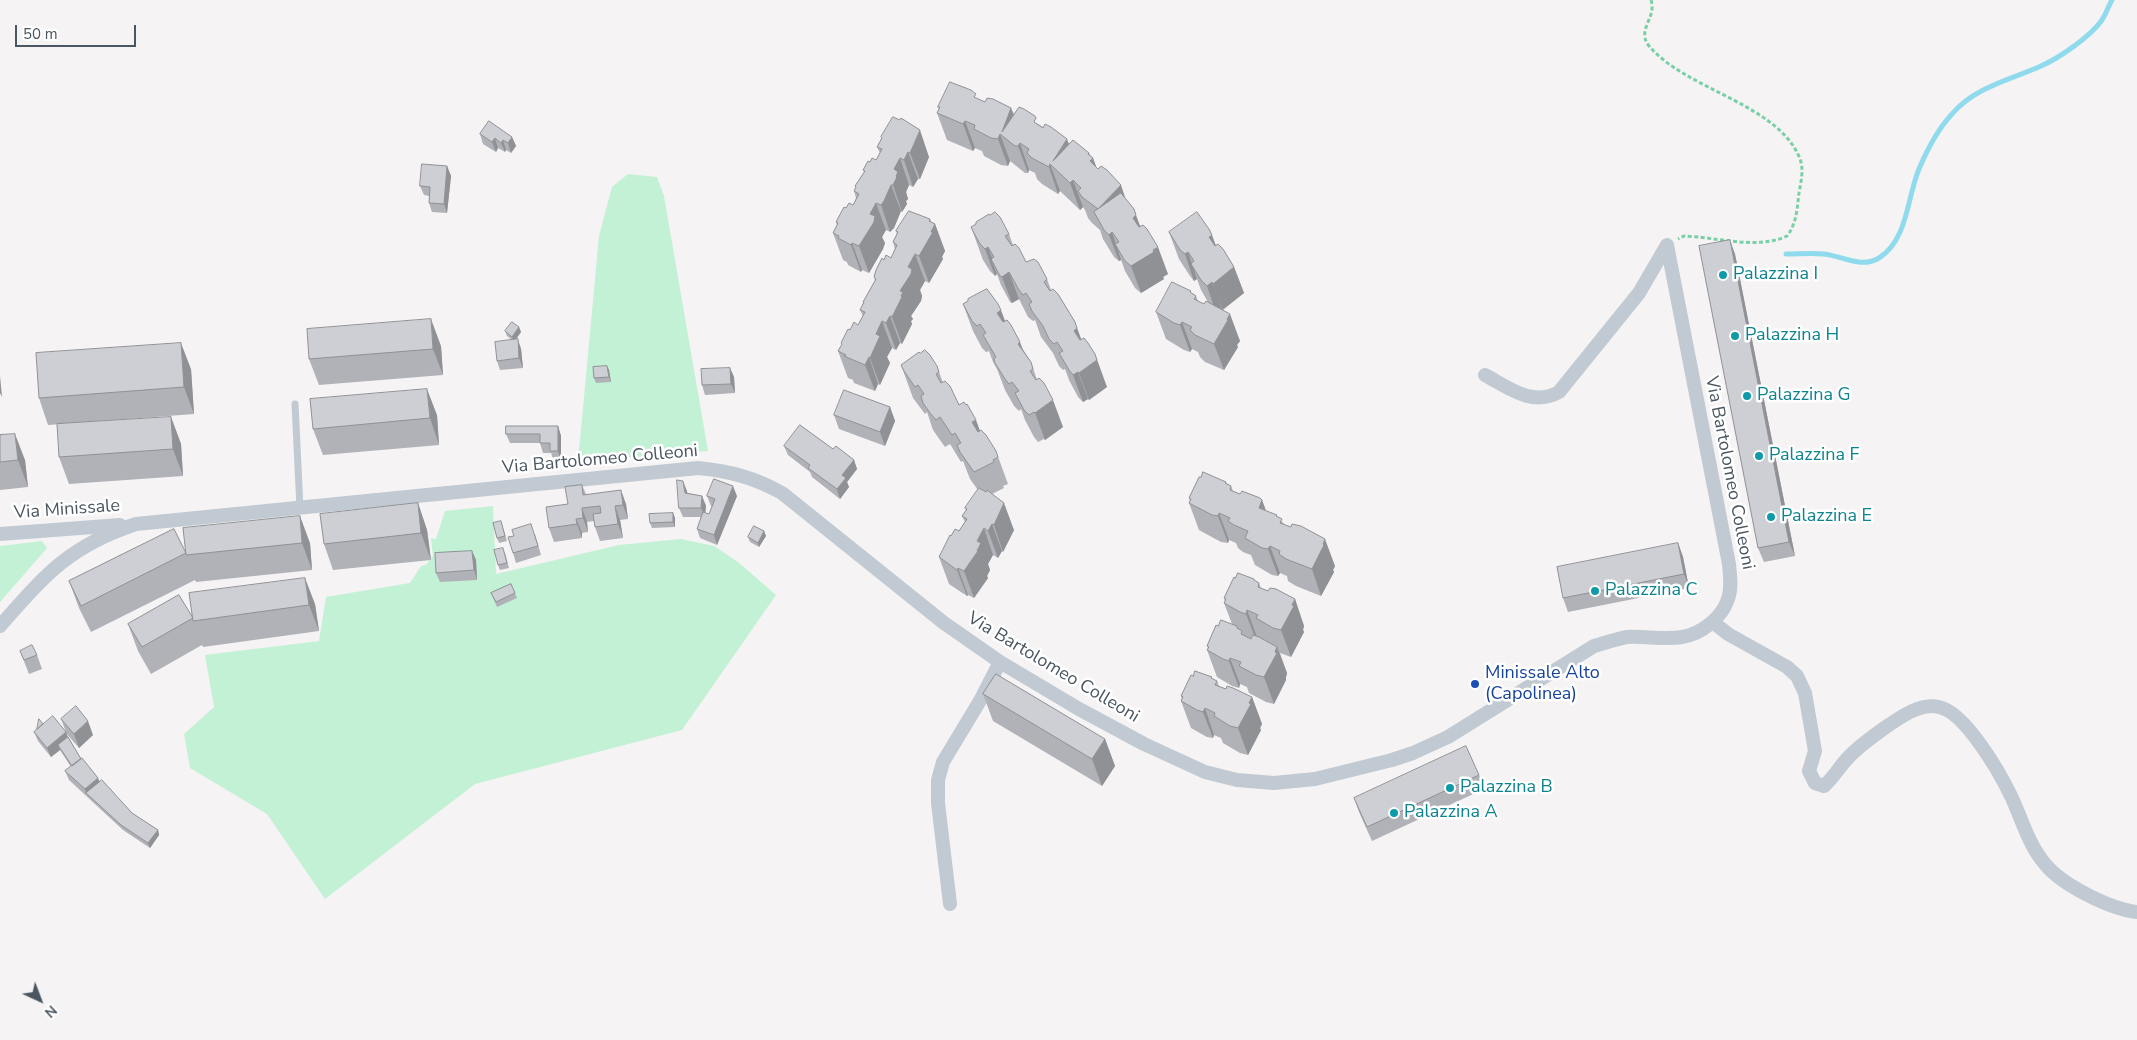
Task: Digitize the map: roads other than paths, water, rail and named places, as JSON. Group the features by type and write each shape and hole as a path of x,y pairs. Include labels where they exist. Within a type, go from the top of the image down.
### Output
{"street":[{"name":"Via Bartolomeo Colleoni","path":"0,626 42,579 69,556 95,540 136,524 698,468 740,474 770,486 795,502 944,623 1000,662 1079,709 1144,744 1205,772 1256,782 1294,782 1315,779 1392,760 1434,744 1594,646 1628,637 1666,638 1692,635 1713,622 1728,599 1730,576 1667,245 1639,294 1559,392 1545,398 1526,397 1485,375"},
{"name":"Via Minissale","path":"0,534 136,524"},
{"path":"1713,622 1728,634 1783,664 1797,676 1805,693 1815,750 1809,771 1810,776 1819,786 1824,786 1829,782 1852,754 1897,720 1916,709 1940,707 1963,722 1972,732 2008,789 2036,852 2051,871 2060,880 2104,902 2137,912"},
{"path":"950,904 938,803 938,780 943,762 1000,662"}],"lane":[{"path":"295,404 300,508"}],"waterway":[{"path":"1786,254 1824,254 1859,262 1872,261 1879,258 1889,250 1896,240 1922,162 1929,147 1952,114 1971,97 1994,85 2041,66 2074,46 2097,27 2112,0"}],"place":[{"name":"Palazzina I","path":"1723,275"},
{"name":"Palazzina H","path":"1735,336"},
{"name":"Palazzina G","path":"1747,396"},
{"name":"Palazzina F","path":"1759,456"},
{"name":"Palazzina E","path":"1771,517"},
{"name":"Palazzina C","path":"1595,591"},
{"name":"Minissale Alto (Capolinea)","path":"1475,684"},
{"name":"Palazzina B","path":"1450,788"},
{"name":"Palazzina A","path":"1394,813"}]}
